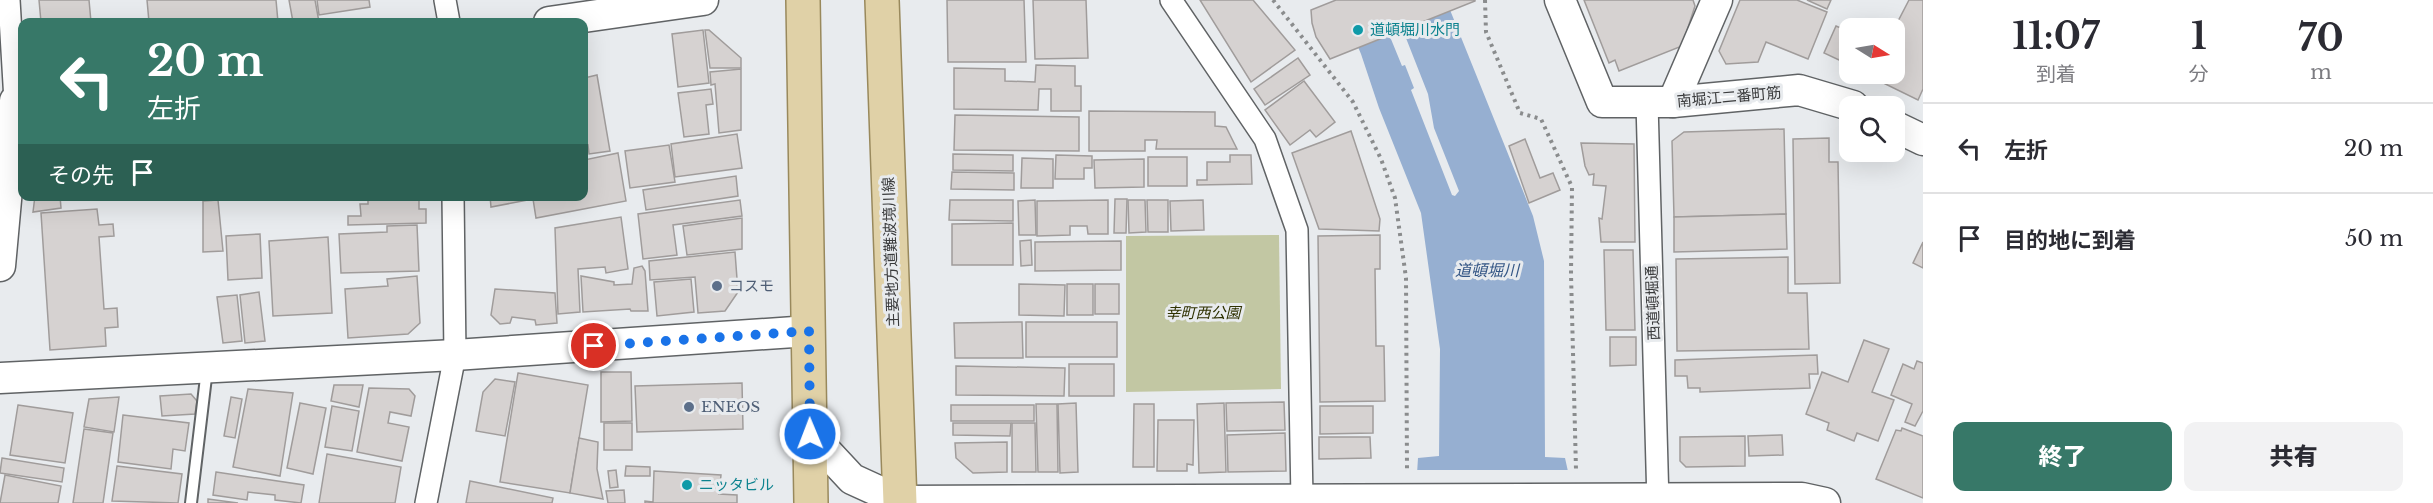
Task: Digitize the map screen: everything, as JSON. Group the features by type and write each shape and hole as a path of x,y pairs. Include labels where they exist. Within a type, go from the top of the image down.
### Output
{"main road":[{"path":"803,0 811,503"},
{"name":"主要地方道難波境川線","path":"882,0 900,502"}],"street":[{"path":"0,266 13,101 9,0"},
{"path":"445,0 448,18"},
{"path":"577,18 703,0"},
{"path":"1171,0 1265,139 1297,230 1302,501"},
{"name":"南堀江二番町筋","path":"1560,0 1602,102 1660,103 1799,90 1839,102"},
{"path":"1660,103 1717,0"},
{"name":"西道頓堀通","path":"1658,501 1660,103"},
{"path":"1905,131 1923,140"},
{"path":"426,503 455,355 453,201"},
{"path":"0,378 455,355 809,331"},
{"path":"810,434 852,479 900,502 1359,499 1658,501 1802,498 1825,503"}],"lane":[{"path":"191,503 207,369"}],"path":[{"path":"1273,0 1353,102 1381,159 1395,198 1406,278 1407,470"},
{"path":"1485,0 1486,32 1520,113 1540,118 1572,187 1571,274 1576,470"}],"green space":[{"name":"幸町西公園","path":"1279,235 1281,389 1126,392 1126,236"}],"water":[{"name":"道頓堀川","path":"1338,0 1375,0 1402,66 1405,65 1414,88 1411,90 1452,195 1455,196 1459,191 1434,128 1428,94 1391,0 1446,0 1533,216 1544,261 1545,457 1565,458 1569,476 1417,474 1418,458 1439,456 1440,349 1421,213 1379,108 1361,54"}],"pier":[{"path":"1415,470 1571,470 1585,503 1391,501"}],"building":[{"path":"39,0 89,0 91,18 41,18"},
{"path":"147,0 276,0 278,18 149,18"},
{"path":"289,0 315,0 318,18 292,18"},
{"path":"317,0 369,0 370,7 319,15"},
{"path":"947,0 1024,0 1026,62 948,62"},
{"path":"1033,0 1086,0 1088,58 1035,59"},
{"path":"1200,0 1253,0 1295,50 1251,82"},
{"name":"道頓堀川水門","path":"1336,0 1475,1 1330,59 1316,37 1311,10"},
{"path":"1584,0 1693,0 1695,6 1682,46 1619,71 1615,60 1609,63"},
{"path":"1740,0 1797,0 1827,12 1808,59 1766,42 1758,62 1726,64 1719,51"},
{"path":"1807,0 1831,0 1827,9"},
{"path":"1909,0 1923,0 1923,89 1918,100 1885,84 1905,84 1905,18 1900,18"},
{"path":"1836,26 1839,27 1839,60 1824,53"},
{"path":"703,30 709,83 678,87 672,34"},
{"path":"705,30 709,30 741,58 741,68 710,68"},
{"path":"1298,58 1310,75 1265,105 1254,89"},
{"path":"1036,65 1075,66 1075,86 1081,86 1081,111 1051,111 1051,89 1039,89 1038,110 954,109 954,68 1005,69 1005,81 1035,82"},
{"path":"741,69 741,130 719,133 715,84 711,85 710,72"},
{"path":"597,75 610,151 589,154 588,77"},
{"path":"1304,81 1335,122 1316,137 1310,130 1290,145 1265,110"},
{"path":"711,89 713,104 706,105 709,134 684,137 678,93"},
{"path":"1089,111 1215,112 1215,126 1226,127 1237,149 1156,149 1157,140 1145,140 1145,151 1089,151"},
{"path":"955,115 1079,117 1079,151 954,150"},
{"path":"1784,129 1786,214 1674,217 1672,141 1684,132"},
{"path":"1351,131 1380,219 1379,231 1319,229 1292,153"},
{"path":"737,134 742,168 675,177 671,144"},
{"path":"1829,138 1829,162 1838,162 1840,283 1795,284 1793,139"},
{"path":"1525,139 1540,178 1553,173 1560,190 1529,203 1509,146"},
{"path":"1581,143 1634,144 1635,242 1601,242 1599,218 1602,219 1606,186 1593,185 1594,174 1589,175 1585,166"},
{"path":"669,145 675,182 630,188 625,151"},
{"path":"618,153 626,201 536,218 533,201 588,201 588,159"},
{"path":"953,154 1013,155 1013,171 953,170"},
{"path":"1056,155 1092,156 1092,168 1084,168 1084,179 1055,179"},
{"path":"1230,155 1251,155 1252,184 1197,185 1197,180 1207,180 1207,162 1230,162"},
{"path":"1148,157 1187,157 1187,186 1148,186"},
{"path":"1022,158 1053,159 1053,188 1021,188"},
{"path":"1144,159 1144,187 1095,188 1094,160"},
{"path":"952,172 1014,173 1014,190 951,189"},
{"path":"736,176 738,196 646,210 643,190"},
{"path":"1115,199 1127,199 1126,233 1114,233"},
{"path":"740,200 742,216 673,225 677,255 643,259 638,214"},
{"path":"950,200 1013,200 1013,221 949,220"},
{"path":"1035,200 1036,235 1019,235 1018,201"},
{"path":"1108,200 1108,234 1088,234 1087,226 1070,226 1070,235 1037,236 1037,201"},
{"path":"1128,200 1145,200 1146,232 1129,233"},
{"path":"1147,200 1168,200 1168,232 1148,232"},
{"path":"1203,200 1204,230 1171,231 1170,201"},
{"path":"34,201 60,201 61,208 33,212"},
{"path":"203,201 218,201 223,251 203,252"},
{"path":"368,201 419,201 419,209 426,209 426,223 348,225 348,216 361,216 360,204 368,204"},
{"path":"490,201 522,201 491,207"},
{"path":"97,209 99,225 113,224 114,236 99,237 104,309 117,308 118,327 105,328 106,346 50,350 41,213"},
{"path":"1786,214 1787,249 1674,252 1674,217"},
{"path":"621,217 628,269 606,273 605,267 578,269 580,312 558,314 555,228"},
{"path":"742,218 742,249 687,255 683,226"},
{"path":"1013,223 1013,265 952,265 952,224"},
{"path":"417,225 419,271 341,273 339,234 387,232 387,226"},
{"path":"260,234 262,278 228,280 226,236"},
{"path":"1380,235 1380,269 1375,269 1376,346 1384,346 1385,401 1320,402 1318,236"},
{"path":"328,237 332,313 273,316 269,241"},
{"path":"1031,240 1032,265 1021,266 1020,241"},
{"path":"1121,241 1121,270 1035,271 1035,242"},
{"path":"1923,242 1923,268 1913,263"},
{"path":"1604,250 1633,250 1635,330 1606,330"},
{"name":"コスモ","path":"735,252 738,292 725,311 698,313 695,277 650,280 649,261"},
{"path":"1788,257 1788,293 1807,293 1809,349 1677,351 1676,259"},
{"path":"642,266 645,271 648,311 631,311 630,309 583,312 581,276 614,282 614,285 632,284 634,268"},
{"path":"417,276 420,323 408,334 348,338 345,289 388,286 387,279"},
{"path":"691,279 694,312 657,316 654,282"},
{"path":"1019,284 1065,285 1064,316 1019,315"},
{"path":"1067,284 1093,284 1093,315 1067,315"},
{"path":"1095,284 1119,284 1119,314 1095,314"},
{"path":"495,289 555,293 557,323 536,325 535,320 512,317 510,323 500,324 491,315"},
{"path":"259,292 265,341 245,343 240,295"},
{"path":"237,295 242,341 223,343 217,297"},
{"path":"1022,322 1023,358 955,358 954,323"},
{"path":"1026,322 1117,322 1117,357 1026,357"},
{"path":"1610,337 1636,337 1636,365 1610,366"},
{"path":"1864,340 1889,349 1872,392 1894,400 1878,441 1857,433 1854,441 1827,430 1829,423 1806,414 1822,372 1848,382"},
{"path":"1817,355 1818,374 1809,374 1810,388 1700,392 1700,388 1688,388 1687,376 1675,376 1675,360"},
{"path":"1917,361 1923,363 1923,411 1915,426 1905,422 1912,404 1891,395 1903,364 1914,369"},
{"path":"1069,364 1114,364 1114,396 1069,396"},
{"path":"956,366 1065,368 1064,396 956,395"},
{"path":"601,372 631,372 632,421 601,422"},
{"path":"518,373 588,385 570,493 500,482"},
{"path":"495,379 515,382 505,436 476,431 483,392"},
{"name":"ENEOS","path":"742,383 743,429 637,432 635,386"},
{"path":"334,385 363,385 359,407 331,401"},
{"path":"369,388 409,389 415,396 411,416 390,412 388,423 409,427 402,461 357,452"},
{"path":"248,389 293,393 280,476 233,467"},
{"path":"191,394 197,401 195,414 162,416 160,396"},
{"path":"119,397 114,432 84,427 89,399"},
{"path":"231,397 242,399 235,438 224,436"},
{"path":"1284,402 1285,430 1227,431 1226,403"},
{"path":"300,403 326,408 313,474 287,468"},
{"path":"1076,403 1078,472 1060,473 1058,404"},
{"path":"1224,403 1226,472 1199,473 1197,404"},
{"path":"1036,404 1057,404 1058,472 1038,472"},
{"path":"1134,404 1154,404 1154,467 1133,467"},
{"path":"18,405 73,413 65,463 10,455"},
{"path":"951,405 1034,405 1034,421 951,421"},
{"path":"332,406 359,411 352,451 325,447"},
{"path":"1320,406 1373,406 1373,433 1320,434"},
{"path":"123,415 189,423 185,451 173,449 171,469 118,462"},
{"path":"1158,420 1194,420 1193,465 1187,464 1187,471 1157,471"},
{"path":"604,423 632,423 632,450 604,450"},
{"path":"953,423 1011,423 1010,436 953,435"},
{"path":"1012,423 1035,423 1036,472 1012,472"},
{"path":"1902,428 1923,436 1923,498 1876,479 1896,430 1901,431"},
{"path":"84,429 113,433 103,503 73,503"},
{"path":"1285,433 1286,471 1228,472 1227,435"},
{"path":"1782,435 1783,455 1749,456 1748,436"},
{"path":"1745,436 1745,466 1686,467 1680,461 1680,437"},
{"path":"1319,437 1370,437 1371,458 1319,459"},
{"path":"579,438 598,442 597,469 603,499 570,493"},
{"path":"1007,442 1007,472 973,473 956,458 955,443"},
{"path":"327,454 401,467 395,503 319,503"},
{"path":"2,458 64,468 62,482 0,473"},
{"path":"117,466 182,474 178,503 112,501"},
{"path":"626,466 650,467 650,476 625,476"},
{"path":"616,470 618,487 610,488 608,471"},
{"name":"ニッタビル","path":"654,471 721,475 719,494 737,495 737,503 645,503 645,501 653,502"},
{"path":"216,472 304,485 301,503 275,500 275,495 248,492 247,500 213,495"},
{"path":"5,475 61,486 58,503 0,503"},
{"path":"470,481 553,498 552,503 466,503"},
{"path":"624,490 625,503 608,503 606,491"},
{"path":"208,499 238,503 208,503"}],"place":[{"name":"道頓堀川水門","path":"1358,30"},
{"name":"コスモ","path":"717,286"},
{"name":"ENEOS","path":"689,407"},
{"name":"ニッタビル","path":"687,485"}],"route":[{"path":"594,346 809,331 810,434"}]}
